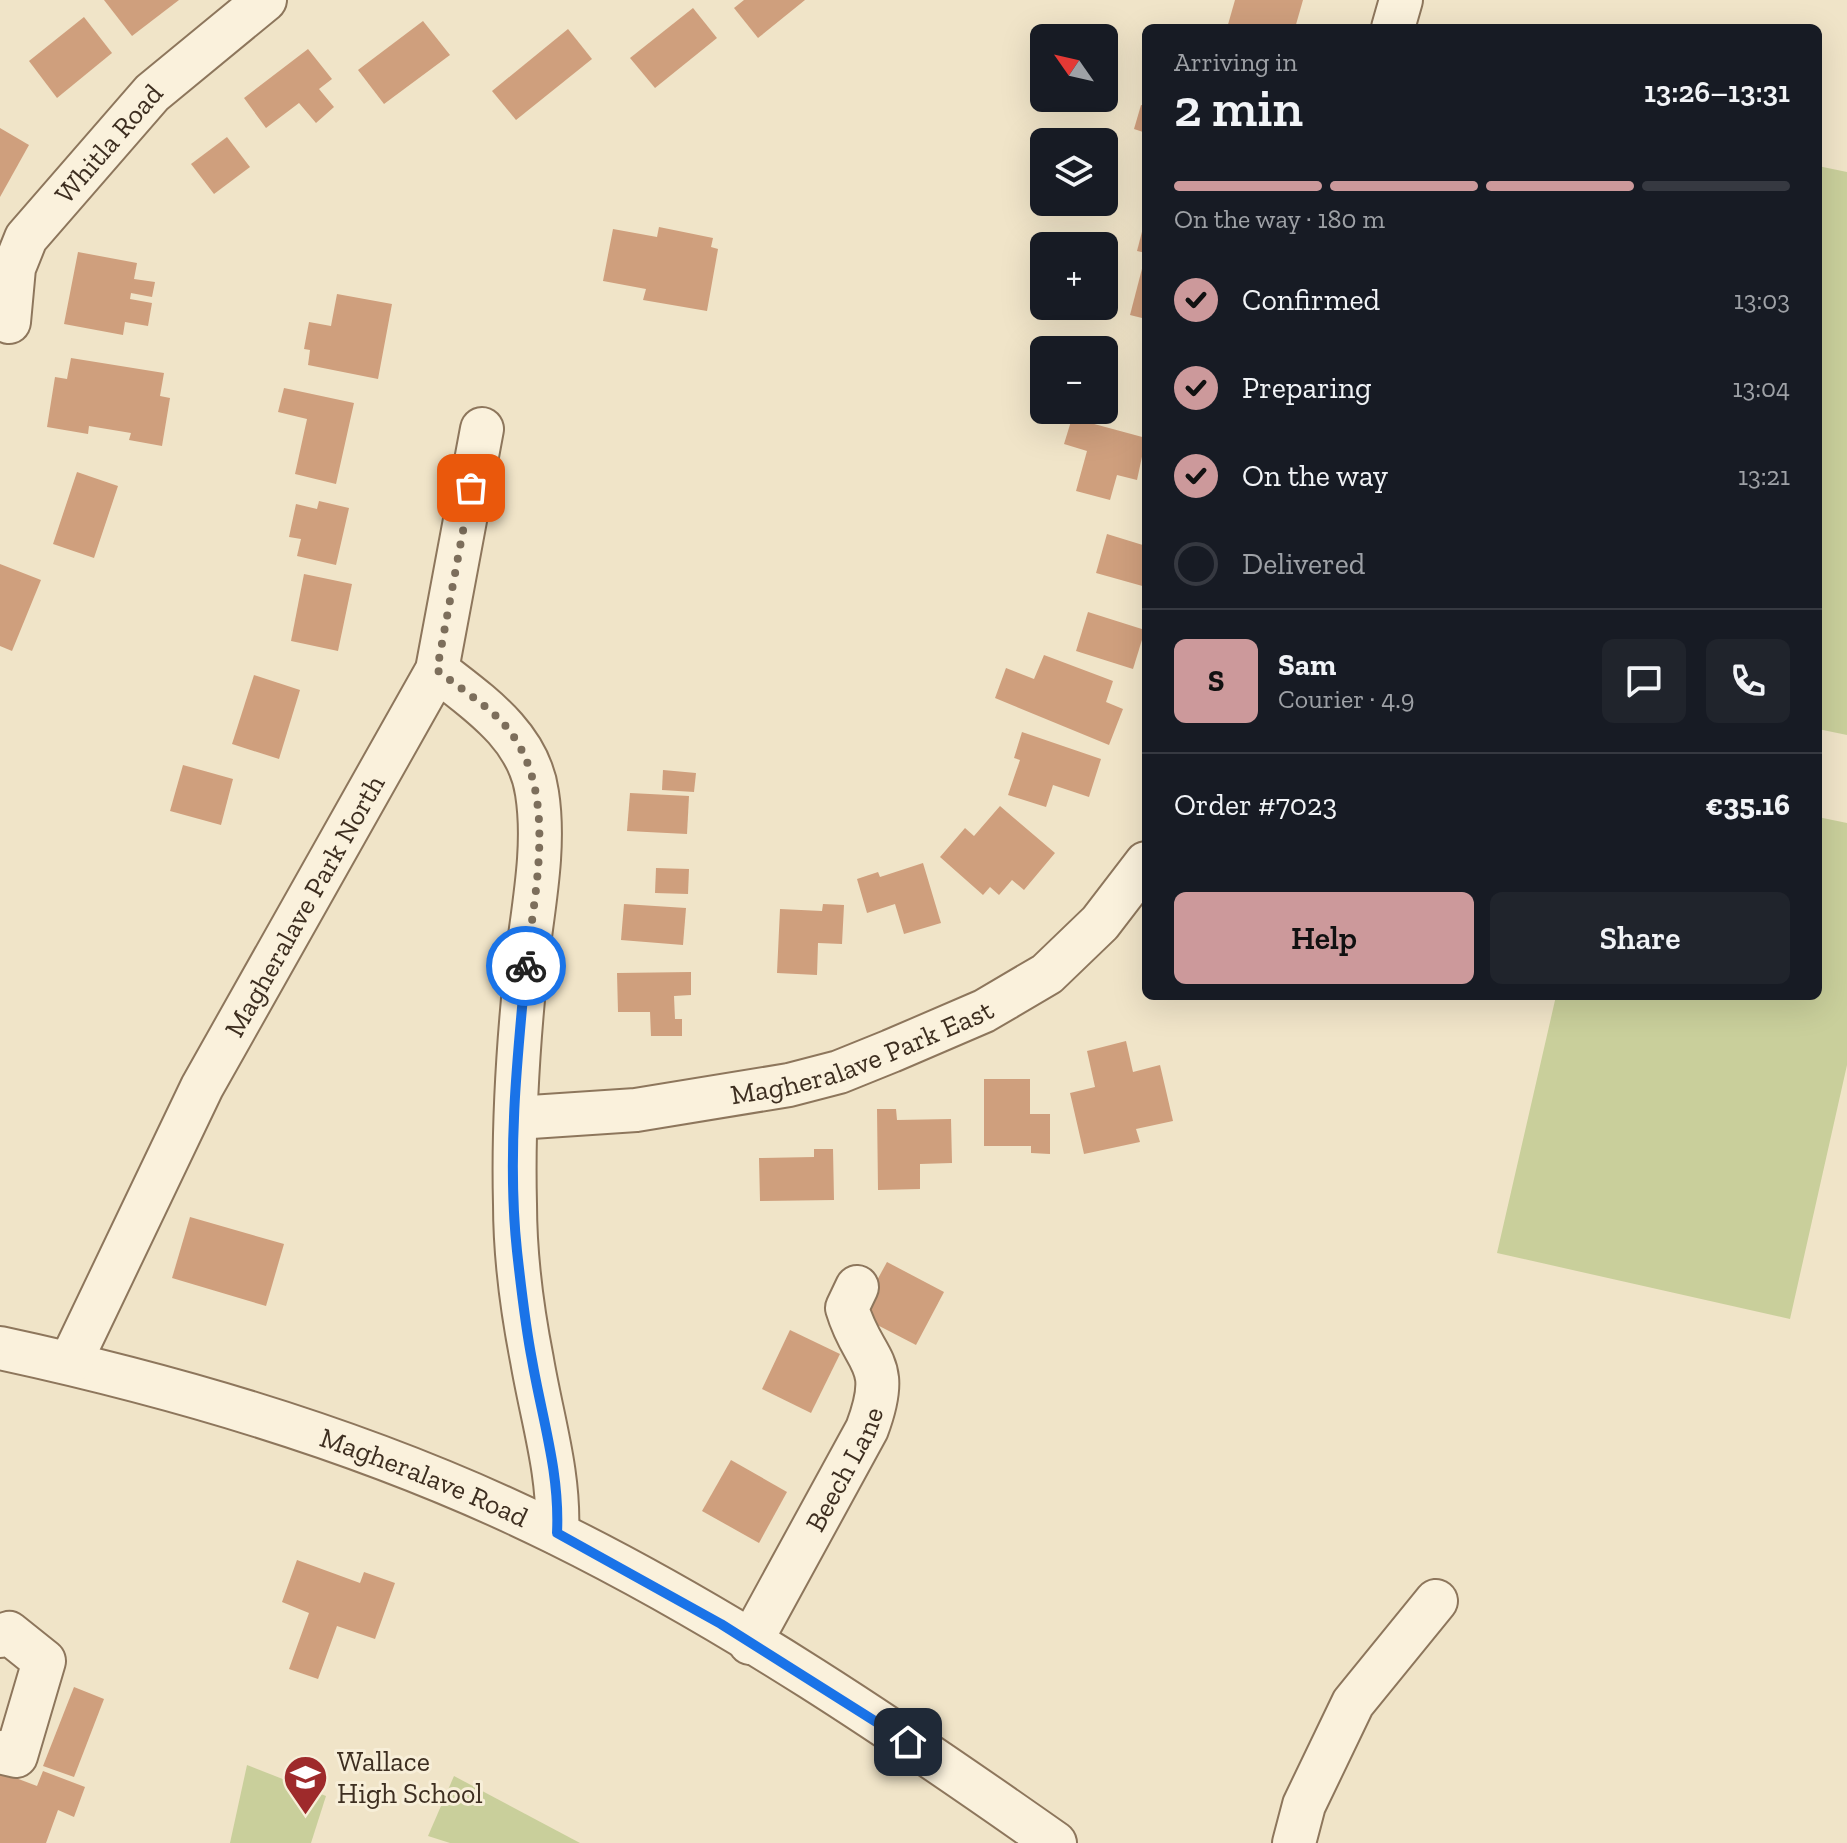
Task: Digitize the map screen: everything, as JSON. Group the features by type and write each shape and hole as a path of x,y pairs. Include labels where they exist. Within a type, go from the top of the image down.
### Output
{"street":[{"name":"Whitla Road","path":"9,322 14,268 26,238 152,93 265,0"},
{"path":"1394,24 1401,0"},
{"name":"Magheralave Park North","path":"70,1363 195,1101 437,670 482,429"},
{"path":"437,670 497,717 524,754 537,792 539,847 524,989 516,1118 517,1248 532,1360 551,1444 558,1508 557,1533"},
{"name":"Magheralave Park East","path":"516,1118 636,1110 789,1085 839,1072 984,1011 1047,974 1100,923 1142,868"},
{"name":"Beech Lane","path":"750,1643 867,1429 875,1407 879,1387 876,1367 847,1308 857,1287"},
{"name":"Magheralave Road","path":"0,1348 70,1363 258,1415 444,1482 557,1533 750,1643 953,1772 1055,1843"},
{"path":"1294,1843 1304,1805 1353,1703 1436,1601"},
{"path":"0,1636 9,1633 44,1661 16,1756 0,1752"}],"green space":[{"path":"1822,167 1847,172 1847,735 1822,730"},
{"path":"1822,818 1847,823 1847,1065 1790,1319 1497,1253 1555,1000 1822,1000"},
{"path":"247,1765 326,1796 311,1843 230,1843"},
{"path":"454,1776 580,1843 450,1843 428,1836"}],"building":[{"path":"104,0 179,0 132,36"},
{"path":"744,0 805,0 758,38 734,8"},
{"path":"1235,0 1303,0 1296,24 1228,24"},
{"path":"693,8 717,38 655,88 630,58"},
{"path":"84,17 112,53 57,98 29,61"},
{"path":"423,21 450,55 384,104 358,70"},
{"path":"568,29 592,59 516,120 492,91"},
{"path":"308,49 332,79 319,89 334,107 316,123 299,103 266,128 244,98"},
{"path":"1141,105 1142,105 1142,132 1134,129"},
{"path":"0,128 29,145 0,197"},
{"path":"227,137 250,167 214,194 191,164"},
{"path":"659,227 713,238 711,247 718,249 707,311 643,300 646,289 603,281 613,229 657,237"},
{"path":"1142,232 1142,252 1137,251"},
{"path":"78,252 137,263 134,279 155,282 152,297 131,293 130,299 152,303 148,326 125,322 123,335 64,324"},
{"path":"1142,269 1142,318 1130,315"},
{"path":"337,294 392,304 378,379 308,365 310,350 304,349 309,322 331,326"},
{"path":"71,358 164,373 160,396 170,398 162,446 129,440 131,433 89,426 88,434 47,427 55,377 67,379"},
{"path":"284,388 354,403 336,484 295,474 307,419 278,412"},
{"path":"1070,424 1094,424 1142,437 1137,480 1117,475 1110,500 1076,491 1087,451 1064,444"},
{"path":"77,472 118,486 94,558 53,544"},
{"path":"319,501 349,508 336,565 297,556 301,539 289,537 296,504 317,509"},
{"path":"1107,534 1142,545 1142,586 1096,573"},
{"path":"0,564 41,580 12,651 0,646"},
{"path":"304,574 352,584 338,651 291,641"},
{"path":"1088,612 1142,629 1133,669 1076,651"},
{"path":"1044,655 1113,681 1106,702 1123,709 1109,745 995,698 1006,668 1034,679"},
{"path":"254,675 300,690 279,759 232,744"},
{"path":"1022,732 1101,759 1089,797 1053,785 1046,807 1008,795 1020,760 1014,758"},
{"path":"183,765 233,779 221,825 170,811"},
{"path":"663,770 696,773 694,792 662,790"},
{"path":"630,793 689,796 687,834 627,831"},
{"path":"1000,806 1055,853 1024,890 1012,880 999,895 990,887 983,895 940,857 965,828 974,836"},
{"path":"923,863 941,923 904,934 895,904 867,913 857,879 878,872 880,877"},
{"path":"656,868 689,869 688,894 655,893"},
{"path":"624,904 686,908 683,945 621,940"},
{"path":"823,904 844,905 842,944 818,943 817,975 777,973 780,909 822,911"},
{"path":"691,972 691,995 674,996 675,1019 682,1019 682,1036 651,1036 650,1012 618,1012 617,973"},
{"path":"1126,1041 1133,1072 1160,1065 1173,1121 1136,1129 1140,1142 1084,1154 1070,1093 1095,1087 1087,1051"},
{"path":"984,1079 1030,1079 1030,1114 1050,1114 1050,1154 1031,1153 1031,1146 984,1146"},
{"path":"877,1109 896,1109 897,1120 951,1119 952,1163 920,1164 920,1189 878,1190"},
{"path":"814,1149 833,1149 834,1200 760,1201 759,1158 814,1157"},
{"path":"190,1217 284,1244 266,1306 172,1278"},
{"path":"887,1262 944,1292 916,1345 858,1315"},
{"path":"790,1330 840,1354 811,1413 762,1389"},
{"path":"731,1460 787,1492 759,1543 702,1511"},
{"path":"297,1560 360,1583 364,1572 395,1583 375,1639 337,1626 318,1679 289,1669 309,1613 282,1602"},
{"path":"74,1687 104,1699 74,1777 43,1766"},
{"path":"43,1771 85,1787 74,1817 58,1810 46,1843 0,1843 0,1772 37,1786"}],"way so far":[{"path":"471,488 437,670 497,717 524,754 537,792 539,847 526,966"}],"place":[{"name":"Wallace High School","path":"306,1816"}],"route":[{"path":"526,966 516,1118 517,1248 532,1360 551,1444 558,1508 557,1533 721,1624 908,1742"}]}
